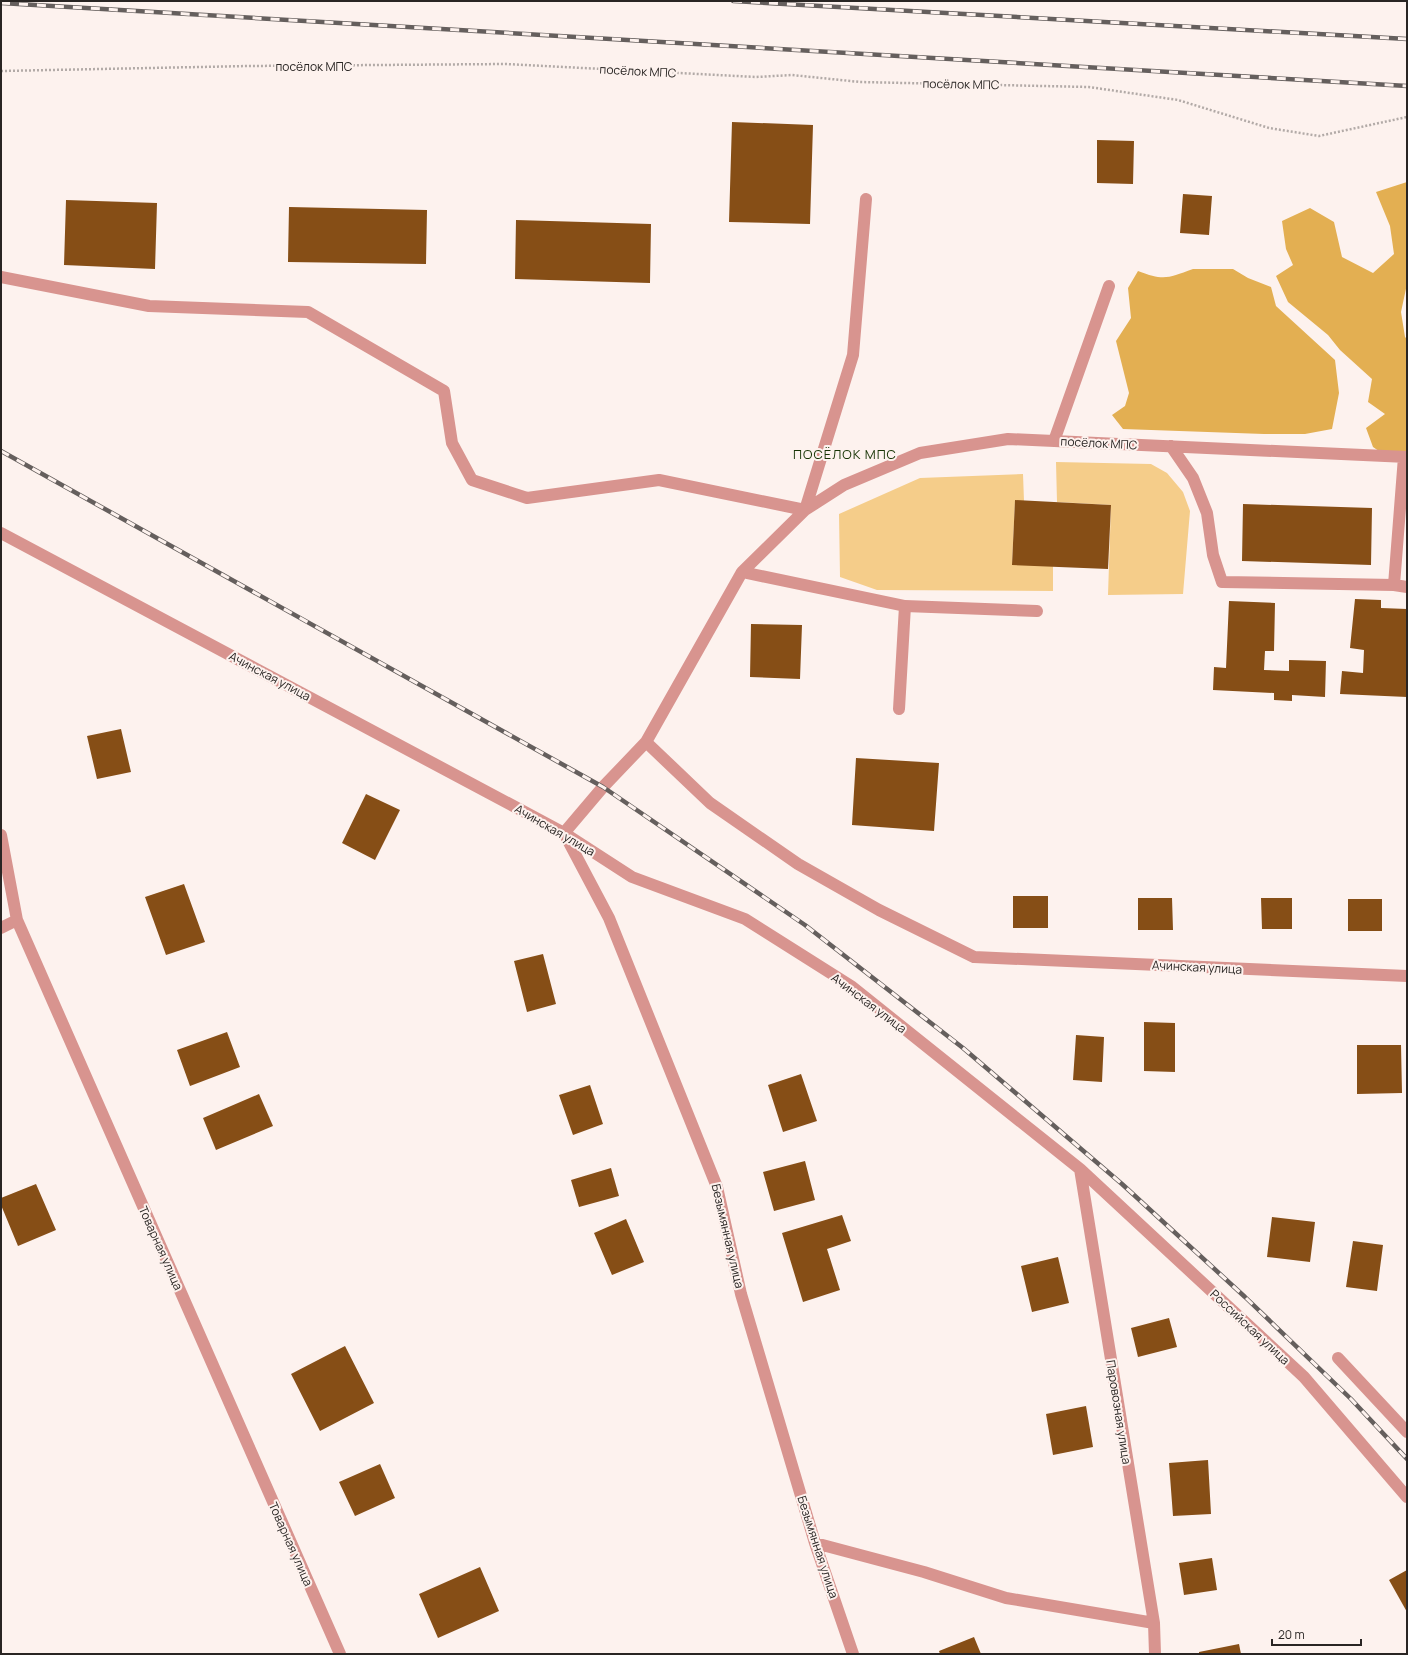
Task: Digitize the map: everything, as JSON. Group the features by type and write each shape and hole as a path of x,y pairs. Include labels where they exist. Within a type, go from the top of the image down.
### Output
{"street":[{"path":"1,277 149,306 308,312 444,391 452,443 472,480 527,498 659,480 805,510 853,356 866,199"},
{"path":"1054,441 1109,286"},
{"name":"посёлок МПС","path":"564,833 603,787 646,742 742,572 805,510 844,485 920,453 1008,439 1405,457"},
{"path":"1171,446 1193,478 1207,513 1214,555 1222,582 1394,584 1407,586"},
{"path":"1394,584 1405,457"},
{"name":"Ачинская улица","path":"1,533 564,833 632,877 745,919 851,986 1080,1170"},
{"path":"742,572 905,606 1037,611"},
{"path":"899,710 905,606"},
{"name":"Ачинская улица","path":"646,742 710,803 798,864 879,910 974,957 1407,976"},
{"name":"Безымянная улица","path":"564,833 609,918 718,1187 741,1294 815,1543 853,1654"},
{"name":"Товарная улица","path":"1,835 17,920 340,1654"},
{"path":"1,928 17,920"},
{"name":"Российская улица","path":"1080,1170 1304,1377 1407,1497"},
{"name":"Паровозная улица","path":"1080,1170 1154,1623 1155,1654"},
{"path":"1338,1358 1407,1432"},
{"path":"815,1543 924,1572 1006,1598 1154,1623"}],"path":[{"name":"посёлок МПС","path":"1,71 506,64 756,77 792,75 860,82 1089,87 1178,100 1269,128 1319,136 1407,117"}],"shaded area":[{"path":"1407,182 1407,284 1401,312 1405,337 1407,339 1407,457 1395,462 1373,447 1366,428 1385,414 1368,402 1372,379 1340,350 1328,335 1288,302 1276,276 1293,265 1286,249 1282,221 1310,208 1334,222 1342,257 1373,273 1394,254 1390,226 1376,192"},
{"path":"1193,269 1233,269 1248,278 1271,287 1276,306 1335,360 1339,393 1332,429 1305,434 1264,434 1123,429 1112,415 1125,406 1129,393 1116,341 1131,318 1128,288 1138,271 1154,276 1166,277 1178,275"},
{"path":"1056,462 1151,464 1167,473 1183,492 1190,511 1183,594 1108,595 1111,505 1057,502"},
{"path":"1023,474 1024,501 1015,501 1012,564 1053,566 1053,591 877,590 840,577 839,514 920,478"}],"building":[{"path":"732,122 813,125 810,224 729,222"},
{"path":"1097,140 1134,141 1133,184 1097,183"},
{"path":"1183,194 1212,196 1209,235 1180,233"},
{"path":"66,200 157,203 155,269 64,265"},
{"path":"289,207 427,210 426,264 288,262"},
{"path":"516,220 651,224 650,283 515,279"},
{"path":"1015,500 1111,505 1108,569 1012,565"},
{"path":"1243,504 1372,508 1371,565 1242,561"},
{"path":"1355,599 1381,600 1381,608 1407,609 1407,697 1340,694 1342,671 1363,673 1364,650 1350,648"},
{"path":"1229,601 1275,603 1274,651 1265,651 1264,670 1289,671 1289,660 1326,661 1325,697 1292,695 1292,701 1274,700 1274,693 1213,690 1214,667 1226,668"},
{"path":"751,624 802,625 800,679 750,677"},
{"path":"121,729 131,772 97,779 87,736"},
{"path":"856,758 939,763 934,831 852,825"},
{"path":"366,794 400,810 375,860 342,843"},
{"path":"184,884 205,942 166,955 145,897"},
{"path":"1013,896 1048,896 1048,928 1013,928"},
{"path":"1138,898 1172,898 1173,930 1138,930"},
{"path":"1261,898 1292,898 1292,929 1262,929"},
{"path":"1348,899 1382,899 1382,931 1348,931"},
{"path":"543,954 556,1004 527,1012 514,961"},
{"path":"1144,1022 1175,1023 1175,1072 1144,1071"},
{"path":"227,1032 240,1067 190,1086 177,1050"},
{"path":"1076,1035 1104,1037 1102,1082 1073,1080"},
{"path":"1357,1045 1401,1045 1402,1093 1357,1094"},
{"path":"801,1074 817,1121 783,1132 768,1085"},
{"path":"590,1085 603,1124 573,1135 559,1095"},
{"path":"259,1094 273,1126 216,1150 203,1118"},
{"path":"805,1161 815,1200 774,1211 763,1172"},
{"path":"611,1168 619,1196 579,1207 571,1180"},
{"path":"36,1184 56,1230 18,1246 1,1205 1,1198"},
{"path":"842,1215 851,1241 827,1249 840,1290 803,1302 782,1233"},
{"path":"1272,1217 1315,1222 1310,1262 1267,1257"},
{"path":"626,1219 644,1262 612,1275 594,1233"},
{"path":"1353,1241 1383,1245 1377,1291 1346,1287"},
{"path":"1058,1257 1069,1303 1032,1312 1021,1266"},
{"path":"1169,1318 1177,1347 1138,1357 1131,1328"},
{"path":"345,1346 374,1403 320,1431 291,1374"},
{"path":"1086,1406 1093,1447 1053,1455 1046,1414"},
{"path":"1208,1460 1211,1514 1173,1516 1169,1463"},
{"path":"380,1464 395,1498 355,1516 339,1482"},
{"path":"1212,1558 1217,1590 1184,1595 1179,1563"},
{"path":"480,1567 499,1611 438,1638 419,1594"},
{"path":"1407,1570 1407,1612 1389,1580"},
{"path":"974,1637 981,1654 940,1654 939,1651"},
{"path":"1239,1644 1241,1654 1199,1654 1199,1652"}],"railway":[{"path":"733,1 1407,39"},
{"path":"1,3 1407,86"},
{"path":"1,451 603,787 805,925 963,1048 1122,1184 1245,1297 1351,1399 1407,1459"}],"district":[{"name":"ПОСЁЛОК МПС","path":"845,454"}]}
